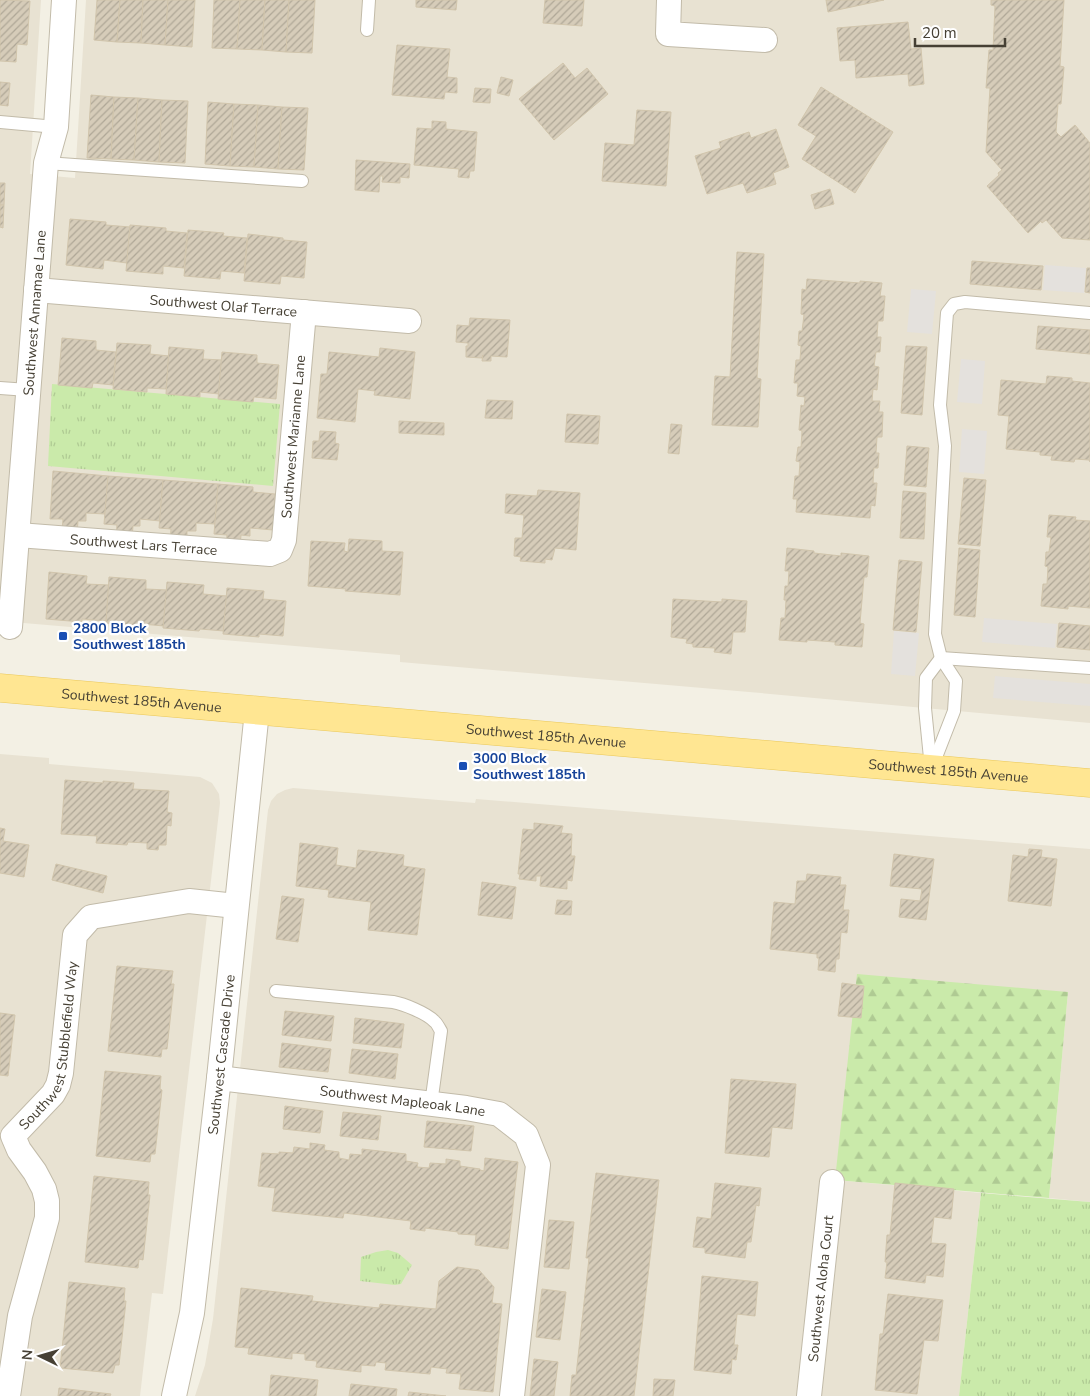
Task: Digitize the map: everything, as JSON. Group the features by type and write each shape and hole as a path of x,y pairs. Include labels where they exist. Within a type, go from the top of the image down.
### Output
{"main road":[{"name":"Southwest 185th Avenue","path":"0,688 1090,783"}],"street":[{"name":"Southwest Annamae Lane","path":"10,627 46,163 56,127 64,0"},
{"path":"669,0 668,34 765,40"},
{"name":"Southwest Olaf Terrace","path":"36,290 409,321"},
{"name":"Southwest Marianne Lane","path":"270,554 280,550 284,540 304,312"},
{"name":"Southwest Lars Terrace","path":"18,535 270,554"},
{"name":"Southwest Cascade Drive","path":"174,1396 192,1313 219,1078 257,711"},
{"name":"Southwest Stubblefield Way","path":"8,1396 20,1316 47,1218 47,1201 44,1189 35,1172 6,1136 53,1094 58,1085 75,935 91,917 189,901 236,906"},
{"name":"Southwest Mapleoak Lane","path":"219,1078 466,1108 499,1114 526,1135 538,1165 512,1396"},
{"name":"Southwest Aloha Court","path":"809,1396 832,1182"}],"lane":[{"path":"367,30 369,0"},
{"path":"0,122 56,127"},
{"path":"46,163 302,181"},
{"path":"931,770 954,711 956,681 941,658 935,634 945,446 940,405 947,313 954,304 966,302 1090,313"},
{"path":"0,388 28,390"},
{"path":"941,658 1090,668"},
{"path":"931,770 925,708 926,678 941,658"},
{"path":"276,990 393,1002 416,1010 435,1021 441,1031 431,1104"}],"shaded area":[{"path":"0,0 41,0 30,174 75,178 86,0 1090,0 1090,723 400,662 400,655 0,621"},
{"path":"1045,265 1086,268 1084,293 1043,290"},
{"path":"911,289 936,291 932,334 907,332"},
{"path":"961,359 985,361 982,404 957,402"},
{"path":"962,429 987,431 984,474 959,472"},
{"path":"984,618 1057,624 1055,648 982,642"},
{"path":"894,631 919,633 915,676 891,674"},
{"path":"995,676 1090,684 1090,706 993,698"},
{"path":"0,754 49,758 49,764 200,777 212,783 219,794 220,803 163,1294 152,1293 140,1396 0,1396"},
{"path":"293,788 475,803 476,799 1090,849 1090,1202 1049,1198 1068,992 835,1180 981,1193 959,1396 195,1396 205,1365 213,1319 268,810 271,801 277,794"}],"green space":[{"path":"52,384 280,404 273,486 48,466"},
{"path":"857,974 1068,992 1049,1198 835,1180"},
{"path":"981,1193 1090,1202 1090,1396 959,1396"},
{"path":"388,1250 398,1253 412,1265 401,1284 360,1281 361,1257"}],"building":[{"path":"0,0 30,1 27,45 17,44 16,62 0,61"},
{"path":"97,0 120,0 117,42 94,40"},
{"path":"120,0 143,0 141,43 117,42"},
{"path":"143,0 168,0 165,45 141,43"},
{"path":"168,0 195,0 192,47 165,45"},
{"path":"214,0 240,0 237,49 212,48"},
{"path":"240,0 265,0 262,50 237,49"},
{"path":"265,0 289,0 286,52 262,50"},
{"path":"289,0 315,0 312,53 286,52"},
{"path":"416,0 457,0 456,10 416,7"},
{"path":"545,0 584,0 582,26 543,23"},
{"path":"826,0 884,0 828,12"},
{"path":"991,0 1064,0 1060,66 1064,67 1061,104 1058,104 1056,132 1061,137 1075,125 1090,143 1090,240 1062,238 1046,220 1042,223 1041,221 1028,233 987,186 1002,170 986,152 990,88 986,88 989,50 993,50 995,6 991,5"},
{"path":"908,22 911,49 921,48 924,84 909,86 908,74 856,78 855,60 840,61 837,28"},
{"path":"397,45 450,49 447,77 457,78 457,93 445,92 444,99 392,95"},
{"path":"563,63 575,78 587,68 608,94 554,140 519,99"},
{"path":"501,77 513,80 509,96 497,93"},
{"path":"0,82 10,83 8,106 0,105"},
{"path":"821,87 893,132 855,193 802,159 816,136 798,125"},
{"path":"475,88 491,89 490,103 473,102"},
{"path":"91,95 114,97 111,159 87,158"},
{"path":"114,97 138,98 134,160 111,159"},
{"path":"138,98 162,100 159,162 134,160"},
{"path":"162,100 188,101 185,163 159,162"},
{"path":"208,102 234,104 230,166 205,164"},
{"path":"234,104 258,105 254,167 230,166"},
{"path":"258,105 282,107 278,169 254,167"},
{"path":"282,107 308,108 304,170 278,169"},
{"path":"637,110 671,112 666,186 602,181 605,143 634,145"},
{"path":"432,121 446,122 446,129 477,132 474,171 470,171 469,178 458,177 459,169 414,165 417,128 432,129"},
{"path":"776,129 789,167 773,173 776,184 747,193 743,183 707,194 695,156 721,148 719,142 749,132 751,138"},
{"path":"356,160 410,164 409,178 400,177 400,183 382,182 383,176 380,176 379,192 355,190"},
{"path":"0,183 5,183 4,205 0,205"},
{"path":"830,189 834,204 815,209 811,195"},
{"path":"0,205 4,205 3,228 0,227"},
{"path":"70,219 106,222 106,225 130,227 127,263 104,260 103,269 66,265"},
{"path":"130,225 166,228 166,231 187,233 184,268 163,266 163,274 126,271"},
{"path":"188,230 224,233 223,236 247,238 244,273 221,271 220,279 184,276"},
{"path":"248,234 307,242 304,278 281,276 280,284 244,281"},
{"path":"737,252 764,254 757,378 761,379 758,427 712,425 715,376 730,377"},
{"path":"972,261 1043,266 1041,290 970,284"},
{"path":"1087,268 1090,268 1090,293 1085,292"},
{"path":"807,279 882,283 880,296 885,296 883,321 878,321 877,337 881,337 880,352 876,352 874,366 879,367 877,390 873,389 872,401 880,401 879,412 883,412 882,437 877,437 876,453 879,453 878,468 874,468 873,483 877,483 875,506 871,505 870,518 796,512 797,499 793,499 795,476 799,476 800,462 796,461 798,447 801,447 802,431 799,430 801,405 804,406 805,397 797,396 798,383 794,383 796,360 800,360 799,331 802,331 804,315 801,314 802,289 806,290"},
{"path":"470,318 510,320 507,357 491,356 491,361 482,361 483,355 482,358 466,357 466,346 468,346 468,343 456,342 457,325 469,326"},
{"path":"1038,326 1090,330 1090,354 1036,349"},
{"path":"62,338 96,341 96,350 116,352 113,385 93,383 92,388 58,385"},
{"path":"117,343 151,345 150,354 169,356 166,389 147,388 147,392 113,389"},
{"path":"906,346 927,347 922,415 901,413"},
{"path":"169,347 204,350 203,359 222,360 219,394 200,392 200,397 166,394"},
{"path":"380,348 415,352 410,399 374,395 375,391 358,389 355,422 317,418 321,374 327,374 329,352 379,357"},
{"path":"222,352 257,355 257,363 279,365 276,399 254,397 253,402 218,399"},
{"path":"1047,376 1072,378 1072,381 1090,383 1090,462 1089,460 1075,459 1074,462 1051,460 1052,456 1040,455 1040,452 1006,449 1009,416 998,415 1001,380 1046,384"},
{"path":"487,400 513,401 512,419 485,418"},
{"path":"567,414 600,416 598,444 565,442"},
{"path":"399,421 444,423 444,435 399,433"},
{"path":"671,424 682,425 679,454 668,453"},
{"path":"320,431 336,432 335,443 339,444 337,460 312,458 313,441 319,441"},
{"path":"907,446 929,448 926,487 904,485"},
{"path":"53,471 108,476 105,514 86,513 86,521 78,521 77,534 62,532 63,519 50,519"},
{"path":"108,476 163,480 160,521 140,519 140,526 133,526 132,538 116,537 117,525 104,524"},
{"path":"964,478 986,480 980,546 958,544"},
{"path":"163,480 218,484 215,524 196,523 196,531 187,531 187,543 170,542 171,529 159,528"},
{"path":"218,484 253,487 253,492 275,494 273,530 250,528 250,536 241,535 240,547 226,546 227,535 214,534"},
{"path":"538,490 580,493 576,550 555,548 552,560 545,559 545,563 520,561 521,557 514,556 515,538 522,538 524,515 505,513 506,494 537,496"},
{"path":"903,491 926,493 924,539 900,538"},
{"path":"1049,515 1076,517 1075,520 1090,521 1090,608 1068,606 1068,609 1041,606 1043,584 1047,584 1048,567 1045,566 1046,552 1049,552 1051,537 1047,537"},
{"path":"349,539 382,541 382,551 403,552 400,595 308,586 311,541 345,543 344,551 348,552"},
{"path":"787,548 841,556 841,553 869,556 867,577 864,577 860,623 864,624 862,647 835,645 835,642 779,640 781,618 785,618 785,586 788,586 789,571 785,571"},
{"path":"959,548 980,550 975,617 954,615"},
{"path":"899,560 922,562 916,632 893,630"},
{"path":"49,572 87,576 86,584 109,585 106,621 82,619 82,622 46,619"},
{"path":"109,577 146,580 146,589 167,590 164,626 106,623"},
{"path":"167,582 204,585 203,594 227,596 224,631 163,628"},
{"path":"227,588 264,591 263,599 286,601 283,636 259,634 259,637 223,634"},
{"path":"673,599 722,602 722,599 747,601 745,632 733,632 731,654 714,652 715,648 693,647 693,644 686,643 687,639 671,637"},
{"path":"1059,623 1090,626 1090,650 1057,647"},
{"path":"65,780 134,783 133,789 169,791 167,812 172,813 171,826 167,825 166,845 159,845 158,850 147,849 147,843 128,842 127,845 96,843 97,836 61,834"},
{"path":"534,823 563,826 561,833 572,834 571,856 575,856 572,881 567,880 567,889 540,886 541,876 536,876 536,881 519,879 523,829 534,830"},
{"path":"0,828 5,829 3,841 29,845 24,877 0,873"},
{"path":"300,843 338,848 336,865 356,868 358,850 404,855 403,866 425,869 417,935 368,930 371,902 328,897 329,890 296,886"},
{"path":"1029,849 1042,850 1041,857 1057,859 1051,906 1008,901 1013,855 1028,857"},
{"path":"894,854 934,859 926,920 899,917 901,899 920,901 922,889 890,886"},
{"path":"56,864 107,876 103,893 52,880"},
{"path":"807,874 841,877 840,885 846,885 843,910 849,910 847,933 841,932 839,959 836,959 835,972 818,970 819,958 817,958 817,954 770,949 774,902 795,904 797,881 806,881"},
{"path":"482,882 516,887 512,919 478,915"},
{"path":"282,896 304,899 298,942 276,939"},
{"path":"557,900 572,901 571,915 555,914"},
{"path":"117,966 173,971 171,984 174,984 167,1049 162,1049 161,1057 108,1051"},
{"path":"842,983 864,986 861,1018 838,1016"},
{"path":"285,1011 334,1016 331,1041 282,1035"},
{"path":"0,1013 15,1015 8,1076 0,1075"},
{"path":"355,1018 404,1024 401,1048 353,1043"},
{"path":"282,1043 331,1049 328,1072 279,1067"},
{"path":"352,1049 398,1054 395,1079 349,1073"},
{"path":"105,1071 161,1076 160,1089 162,1090 155,1154 151,1154 150,1162 96,1156"},
{"path":"731,1079 796,1084 792,1129 772,1127 769,1157 725,1153"},
{"path":"285,1106 323,1111 320,1133 283,1129"},
{"path":"343,1112 381,1116 378,1140 340,1136"},
{"path":"427,1121 474,1126 471,1151 424,1147"},
{"path":"310,1143 325,1145 324,1150 339,1152 339,1158 349,1160 350,1154 362,1155 362,1149 406,1154 406,1161 418,1163 417,1167 429,1168 430,1163 446,1164 446,1159 460,1161 460,1166 484,1171 485,1158 518,1162 508,1249 475,1245 476,1235 425,1228 425,1231 410,1229 411,1221 344,1213 343,1218 272,1211 275,1188 258,1186 262,1153 293,1153 294,1147 310,1149"},
{"path":"596,1173 659,1180 634,1396 570,1396 572,1375 576,1375 589,1258 586,1258"},
{"path":"94,1176 149,1182 148,1195 150,1195 143,1260 139,1259 138,1268 85,1262"},
{"path":"715,1183 761,1188 759,1206 756,1205 751,1242 747,1242 745,1258 705,1253 705,1248 693,1247 697,1217 711,1219"},
{"path":"895,1183 954,1189 951,1219 934,1217 931,1243 946,1244 943,1277 926,1275 925,1283 885,1278 887,1235 890,1235"},
{"path":"549,1220 574,1222 569,1269 544,1267"},
{"path":"457,1267 479,1270 494,1287 492,1303 502,1304 493,1392 459,1389 461,1374 446,1373 447,1369 431,1367 430,1374 385,1370 386,1363 376,1362 375,1366 361,1365 361,1372 316,1367 317,1361 305,1360 305,1354 292,1353 292,1359 248,1354 249,1348 235,1347 241,1288 313,1296 312,1301 379,1308 380,1304 436,1309 439,1281"},
{"path":"702,1276 758,1282 755,1316 737,1314 734,1345 738,1345 736,1360 732,1359 731,1374 694,1370"},
{"path":"69,1282 125,1288 124,1301 126,1301 119,1365 115,1365 113,1373 60,1368"},
{"path":"542,1289 566,1292 560,1340 536,1337"},
{"path":"888,1294 943,1300 938,1341 924,1340 917,1394 875,1390 880,1334 883,1334"},
{"path":"534,1359 558,1362 554,1396 530,1396"},
{"path":"271,1375 318,1380 316,1396 269,1396"},
{"path":"654,1379 675,1380 673,1396 653,1396"},
{"path":"351,1384 397,1389 396,1396 349,1396"},
{"path":"59,1388 111,1394 110,1396 58,1396"},
{"path":"409,1392 446,1396 408,1396"}],"place":[{"name":"2800 Block Southwest 185th","path":"63,636"},
{"name":"3000 Block Southwest 185th","path":"463,766"}]}
